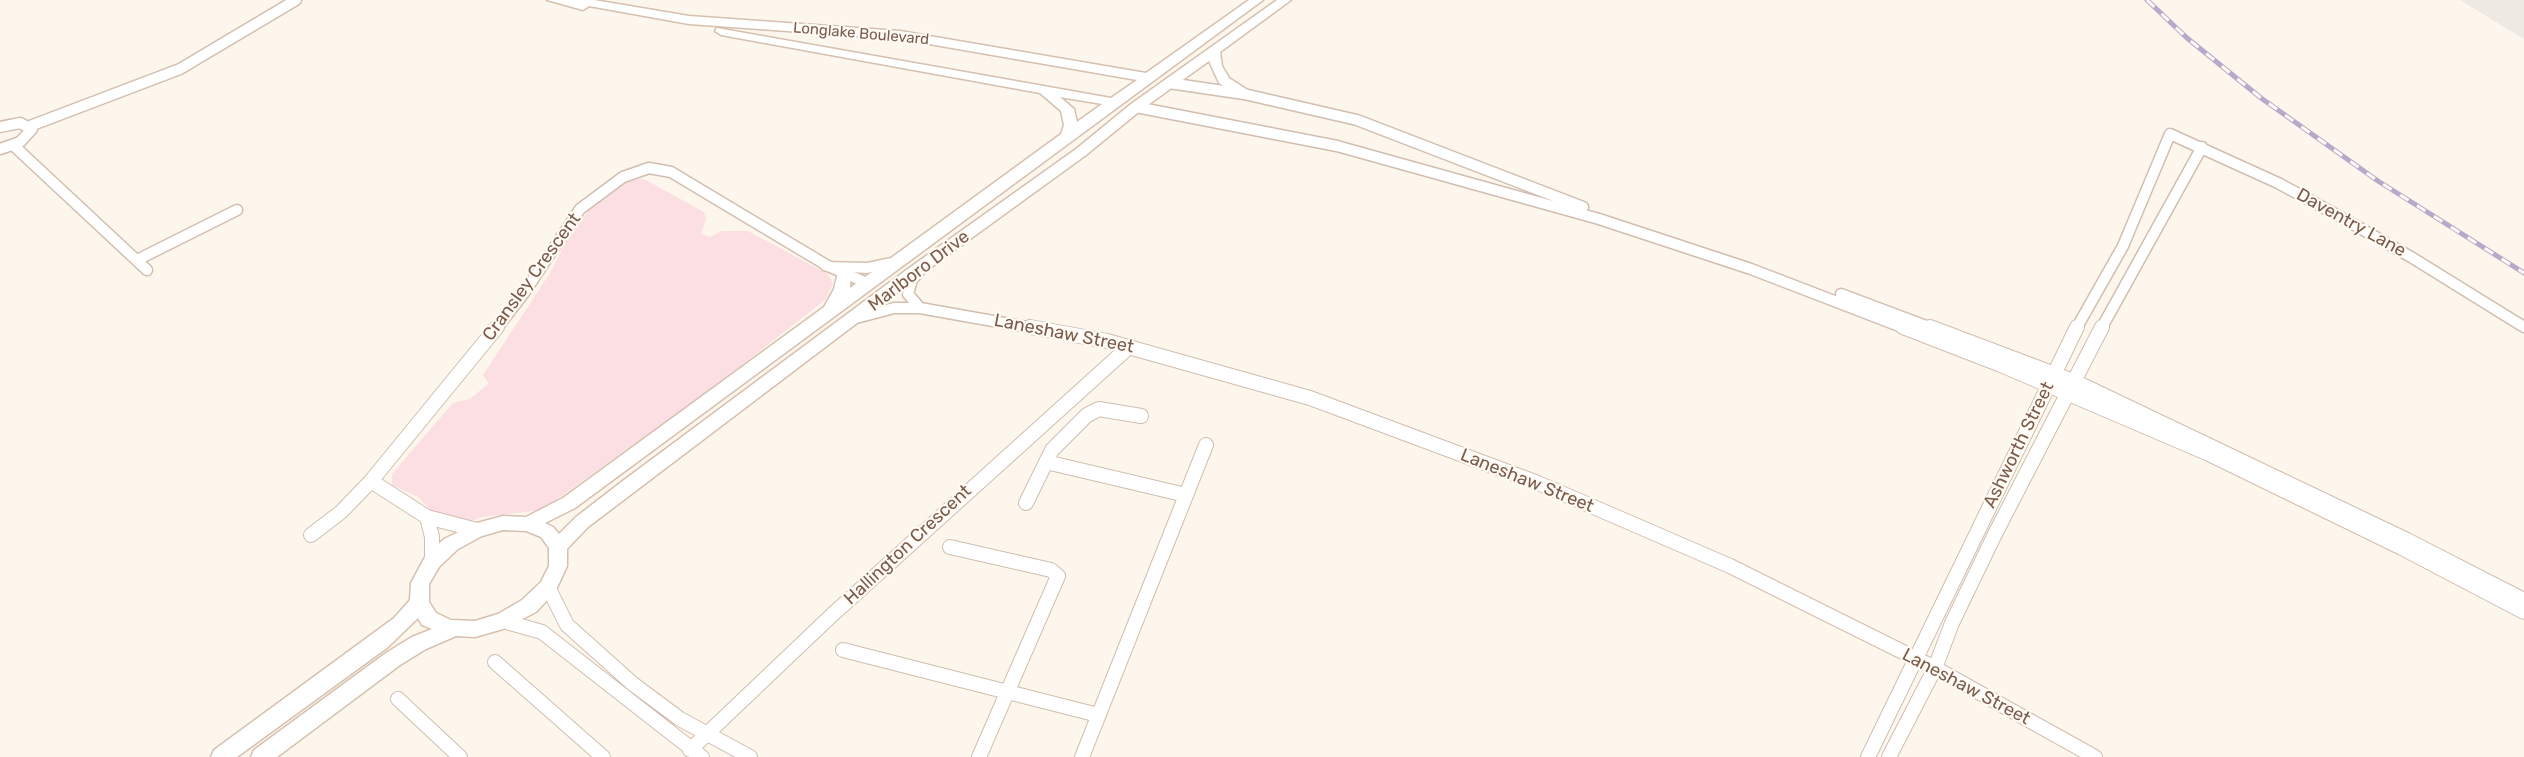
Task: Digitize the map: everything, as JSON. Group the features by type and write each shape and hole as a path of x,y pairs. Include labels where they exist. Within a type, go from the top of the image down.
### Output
{"main road":[{"name":"Longlake Boulevard","path":"553,0 687,22 900,35 1169,82"},
{"name":"Longlake Boulevard","path":"573,0 1136,107"},
{"name":"Marlboro Drive","path":"528,524 569,503 1113,102 1257,0"},
{"name":"Marlboro Drive","path":"558,547 582,522 622,491 1081,152 1169,82 1285,0"},
{"path":"1214,51 1216,66 1224,81 1244,94"},
{"path":"1094,68 1135,68 1177,57"},
{"path":"1028,86 1050,94 1067,109 1071,125 1067,136"},
{"path":"828,266 867,268 897,261"},
{"path":"867,283 881,285 916,272"},
{"path":"830,310 838,297 844,274"},
{"path":"503,523 528,524 547,532 558,547 558,566 548,586 529,606 503,621 475,629 456,628 429,619 419,603 420,583 432,562 451,544 477,530 503,523"},
{"path":"222,757 381,641 401,624 419,603"},
{"path":"261,757 393,659 418,643 456,628"}],"street":[{"path":"202,56 283,0"},
{"path":"0,127 20,123 30,126 166,75 296,0"},
{"path":"1169,82 1244,94 1358,120 1637,230 1751,269 1890,321 2049,386 2073,388 2397,534 2524,600"},
{"path":"1136,107 1337,146 1501,190 1637,230 1885,309 2055,374 2073,388 2402,548 2524,612"},
{"path":"0,149 13,145 30,133 30,126"},
{"name":"Daventry Lane","path":"2170,134 2278,183 2337,215 2411,257 2524,327"},
{"name":"Ashworth Street","path":"1868,757 2086,308 2123,246 2170,134"},
{"path":"13,145 147,270"},
{"name":"Ashworth Street","path":"1889,757 1935,668 1952,623 1995,534 2073,388 2107,317 2202,147"},
{"name":"Cransley Crescent","path":"311,535 341,512 371,481 511,310 574,216 592,198 623,177 649,168 671,172 828,266 867,283"},
{"path":"137,260 237,210"},
{"path":"916,272 908,294 920,308"},
{"name":"Laneshaw Street","path":"856,318 894,308 920,308 1130,346 1310,398 1538,483 1730,566 1935,668 2095,757"},
{"name":"Hallington Crescent","path":"696,754 707,733 927,527 1130,346"},
{"path":"1026,503 1057,443 1093,411 1099,409 1141,416"},
{"path":"1082,757 1206,445"},
{"path":"1046,462 1186,495"},
{"path":"371,481 427,517 477,530"},
{"path":"427,517 432,537 432,562"},
{"path":"950,547 1051,570 1058,576 979,757"},
{"path":"548,586 559,613 578,637 654,701 680,719 750,757"},
{"path":"503,621 542,632 696,754"},
{"path":"843,650 1098,715"},
{"path":"495,662 603,757"},
{"path":"398,699 460,757"}],"shaded area":[{"path":"2460,0 2524,0 2524,39"},
{"path":"633,179 644,179 704,212 706,219 701,234 710,237 722,231 748,231 828,274 833,284 825,300 707,392 542,510 482,517 465,523 440,520 418,497 392,485 392,474 453,403 470,399 489,383 483,375 550,273 569,236 591,207 615,188"}],"railway":[{"path":"2147,0 2187,38 2261,98 2378,181 2524,273"}]}
